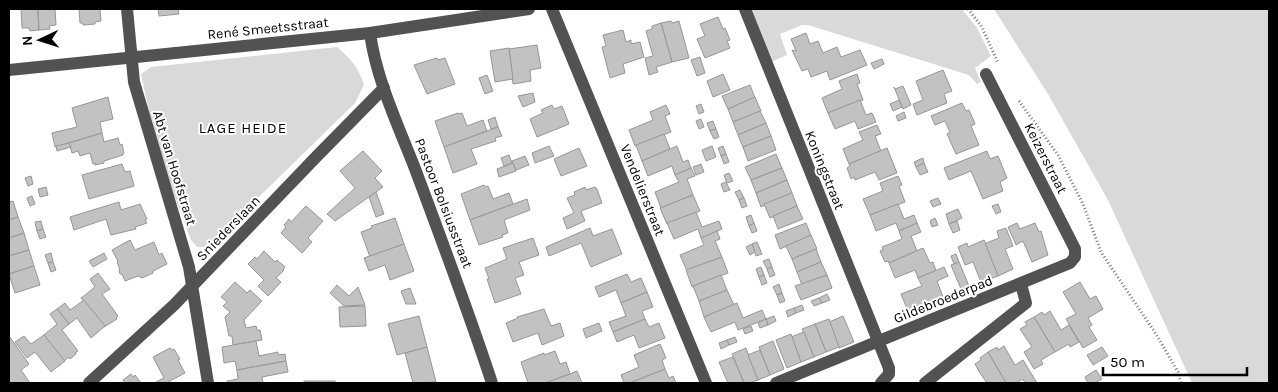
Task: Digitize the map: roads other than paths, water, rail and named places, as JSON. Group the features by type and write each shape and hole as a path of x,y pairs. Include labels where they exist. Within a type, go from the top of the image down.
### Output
{"street":[{"name":"Abt van Hoofstraat","path":"127,9 134,82 189,267 208,383"},
{"name":"René Smeetsstraat","path":"9,70 370,33 529,9"},
{"name":"Vendelierstraat","path":"552,9 706,383"},
{"name":"Koningstraat","path":"745,9 889,368 889,374 881,383"},
{"name":"Pastoor Bolsiusstraat","path":"370,33 372,52 384,88 465,304 492,383"},
{"name":"Keizerstraat","path":"986,74 1075,249 1075,257"},
{"name":"Sniederslaan","path":"89,383 192,287 384,88"},
{"name":"Gildebroederpad","path":"877,342 1070,263 1075,257"},
{"path":"925,383 1026,302 1020,284"},
{"path":"776,383 877,342"}],"district":[{"name":"LAGE HEIDE","path":"243,128"}]}
